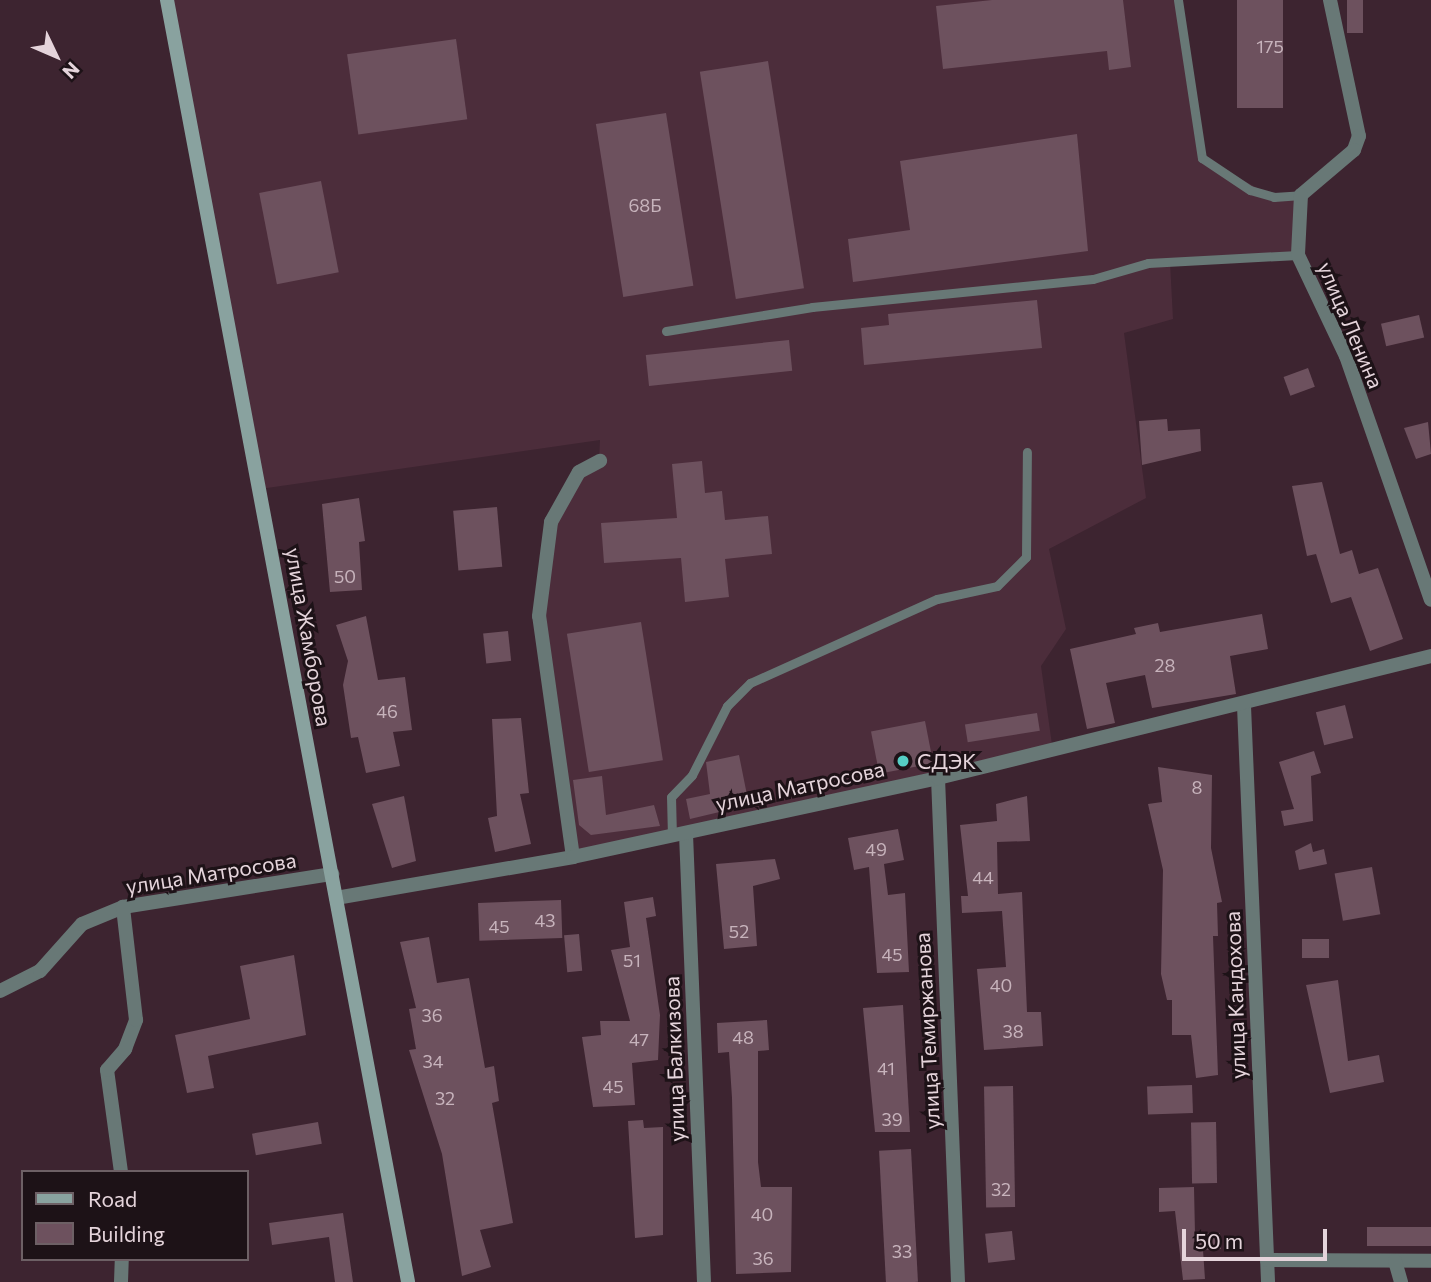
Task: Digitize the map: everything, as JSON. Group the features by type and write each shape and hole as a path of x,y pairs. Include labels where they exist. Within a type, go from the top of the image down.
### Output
{"street":[{"name":"улица Жамборова","path":"167,0 408,1282"},
{"path":"1301,195 1354,150 1359,136 1330,0"},
{"name":"улица Ленина","path":"1301,195 1297,255 1346,356 1431,600"},
{"path":"573,857 539,616 551,522 572,481 600,461"},
{"name":"улица Матросова","path":"336,898 573,857 938,778 1244,706 1431,656"},
{"name":"улица Кандохова","path":"1244,706 1268,1282"},
{"name":"улица Темиржанова","path":"938,778 958,1282"},
{"name":"улица Балкизова","path":"679,835 704,1282"},
{"name":"улица Матросова","path":"0,991 40,971 82,924 123,907 332,874"},
{"path":"121,1170 107,1070 125,1049 136,1020 123,907"},
{"path":"1267,1260 1431,1261"},
{"path":"121,1282 122,1261"},
{"path":"1395,1261 1401,1282"}],"lane":[{"path":"1178,0 1202,158 1250,190 1274,197 1301,195"},
{"path":"666,331 812,307 1093,279 1148,263 1297,255"},
{"path":"679,835 671,797 692,775 727,706 750,683 937,599 996,586 1027,557 1027,452"}],"shaded area":[{"path":"167,0 1178,0 1202,158 1274,197 1301,195 1298,255 1170,262 1173,319 1124,333 1146,498 1049,549 1066,629 1041,666 1053,752 573,857 539,616 564,491 599,461 600,440 260,489"}],"building":[{"path":"992,0 1123,0 1131,67 1109,70 1107,51 943,69 936,6"},
{"path":"1237,0 1283,0 1283,108 1237,108"},
{"path":"1347,0 1363,0 1363,33 1347,33"},
{"path":"456,39 467,119 358,135 347,54"},
{"path":"768,61 804,288 736,299 700,72"},
{"path":"666,113 693,286 623,297 596,124"},
{"path":"1077,134 1088,251 853,282 848,239 910,230 900,161"},
{"path":"321,181 339,272 277,284 259,193"},
{"path":"1037,300 1042,348 864,365 861,328 889,325 888,314"},
{"path":"1419,315 1424,337 1386,346 1381,324"},
{"path":"789,340 792,371 649,386 646,355"},
{"path":"1308,368 1315,387 1290,396 1284,377"},
{"path":"1167,419 1168,431 1200,429 1201,451 1142,465 1139,421"},
{"path":"1428,422 1431,454 1416,459 1404,428"},
{"path":"702,461 705,493 722,491 725,520 768,516 772,554 725,559 729,597 685,602 681,558 604,563 601,523 677,518 672,464"},
{"path":"1322,482 1340,554 1352,550 1359,574 1378,568 1403,639 1370,651 1351,597 1331,603 1316,554 1307,556 1292,486"},
{"path":"359,498 365,541 359,542 362,590 330,592 322,504"},
{"path":"497,507 502,567 458,571 453,511"},
{"path":"1262,614 1268,649 1230,656 1236,694 1152,708 1145,675 1106,683 1115,723 1087,729 1070,649 1136,634 1134,628 1158,623 1160,632"},
{"path":"366,616 378,680 405,677 412,730 393,732 400,766 366,773 358,737 351,738 343,685 348,661 336,625"},
{"path":"641,622 663,760 589,772 567,634"},
{"path":"508,631 511,661 486,663 483,634"},
{"path":"1345,705 1353,738 1324,745 1316,712"},
{"path":"1037,713 1040,731 968,742 965,724"},
{"path":"521,718 529,793 520,794 531,844 495,852 488,818 497,816 492,719"},
{"path":"925,721 933,763 879,774 871,731"},
{"path":"1314,751 1321,773 1311,776 1313,821 1284,826 1281,811 1294,809 1279,762"},
{"path":"739,755 749,805 690,819 686,799 710,794 706,762"},
{"path":"1158,767 1212,775 1211,848 1222,902 1217,903 1218,936 1213,936 1218,1075 1196,1078 1191,1035 1172,1035 1172,1000 1167,1000 1161,974 1163,870 1148,804 1162,802"},
{"path":"602,776 606,815 654,805 660,826 591,835 579,825 573,780"},
{"path":"404,796 416,861 392,868 372,804"},
{"path":"1027,796 1030,841 997,842 998,894 1022,892 1027,1012 1041,1012 1043,1046 984,1050 977,969 1006,967 1002,911 962,913 961,896 968,896 960,825 997,821 996,804"},
{"path":"898,829 904,860 884,864 888,895 905,893 909,972 877,973 869,867 854,870 848,838"},
{"path":"1311,843 1313,852 1324,849 1327,864 1299,870 1295,851"},
{"path":"775,859 780,879 753,886 757,946 724,949 716,864"},
{"path":"1372,867 1380,914 1343,921 1335,874"},
{"path":"653,897 656,916 646,918 660,1015 658,1060 632,1063 635,1105 593,1107 582,1037 601,1035 600,1021 630,1021 611,950 630,947 624,902"},
{"path":"561,900 562,938 479,941 478,903"},
{"path":"579,934 582,971 567,972 564,935"},
{"path":"429,937 437,983 469,978 485,1068 494,1066 499,1101 492,1103 513,1223 480,1230 491,1267 462,1276 442,1154 409,1050 416,1049 409,1009 416,1008 400,942"},
{"path":"1302,939 1329,939 1329,958 1302,958"},
{"path":"294,955 306,1035 208,1056 214,1088 187,1093 175,1035 250,1019 240,966"},
{"path":"1338,980 1348,1061 1379,1055 1384,1082 1330,1093 1306,985"},
{"path":"903,1005 910,1132 875,1132 863,1008"},
{"path":"767,1020 769,1050 758,1051 758,1162 761,1187 792,1187 791,1272 736,1274 729,1052 718,1053 717,1023"},
{"path":"1192,1085 1193,1113 1148,1115 1147,1087"},
{"path":"1013,1086 1015,1207 986,1207 984,1087"},
{"path":"643,1120 644,1128 663,1127 663,1235 635,1238 628,1121"},
{"path":"318,1122 322,1144 256,1155 252,1134"},
{"path":"1191,1122 1216,1122 1217,1183 1192,1183"},
{"path":"911,1149 918,1282 886,1282 879,1151"},
{"path":"1194,1187 1195,1234 1220,1233 1221,1249 1203,1250 1205,1279 1183,1280 1175,1211 1159,1212 1159,1188"},
{"path":"343,1213 353,1282 335,1282 329,1237 272,1245 269,1223"},
{"path":"1367,1227 1431,1227 1431,1246 1367,1246"},
{"path":"1012,1231 1015,1260 988,1263 985,1234"}],"place":[{"name":"СДЭК","path":"903,761"}]}
